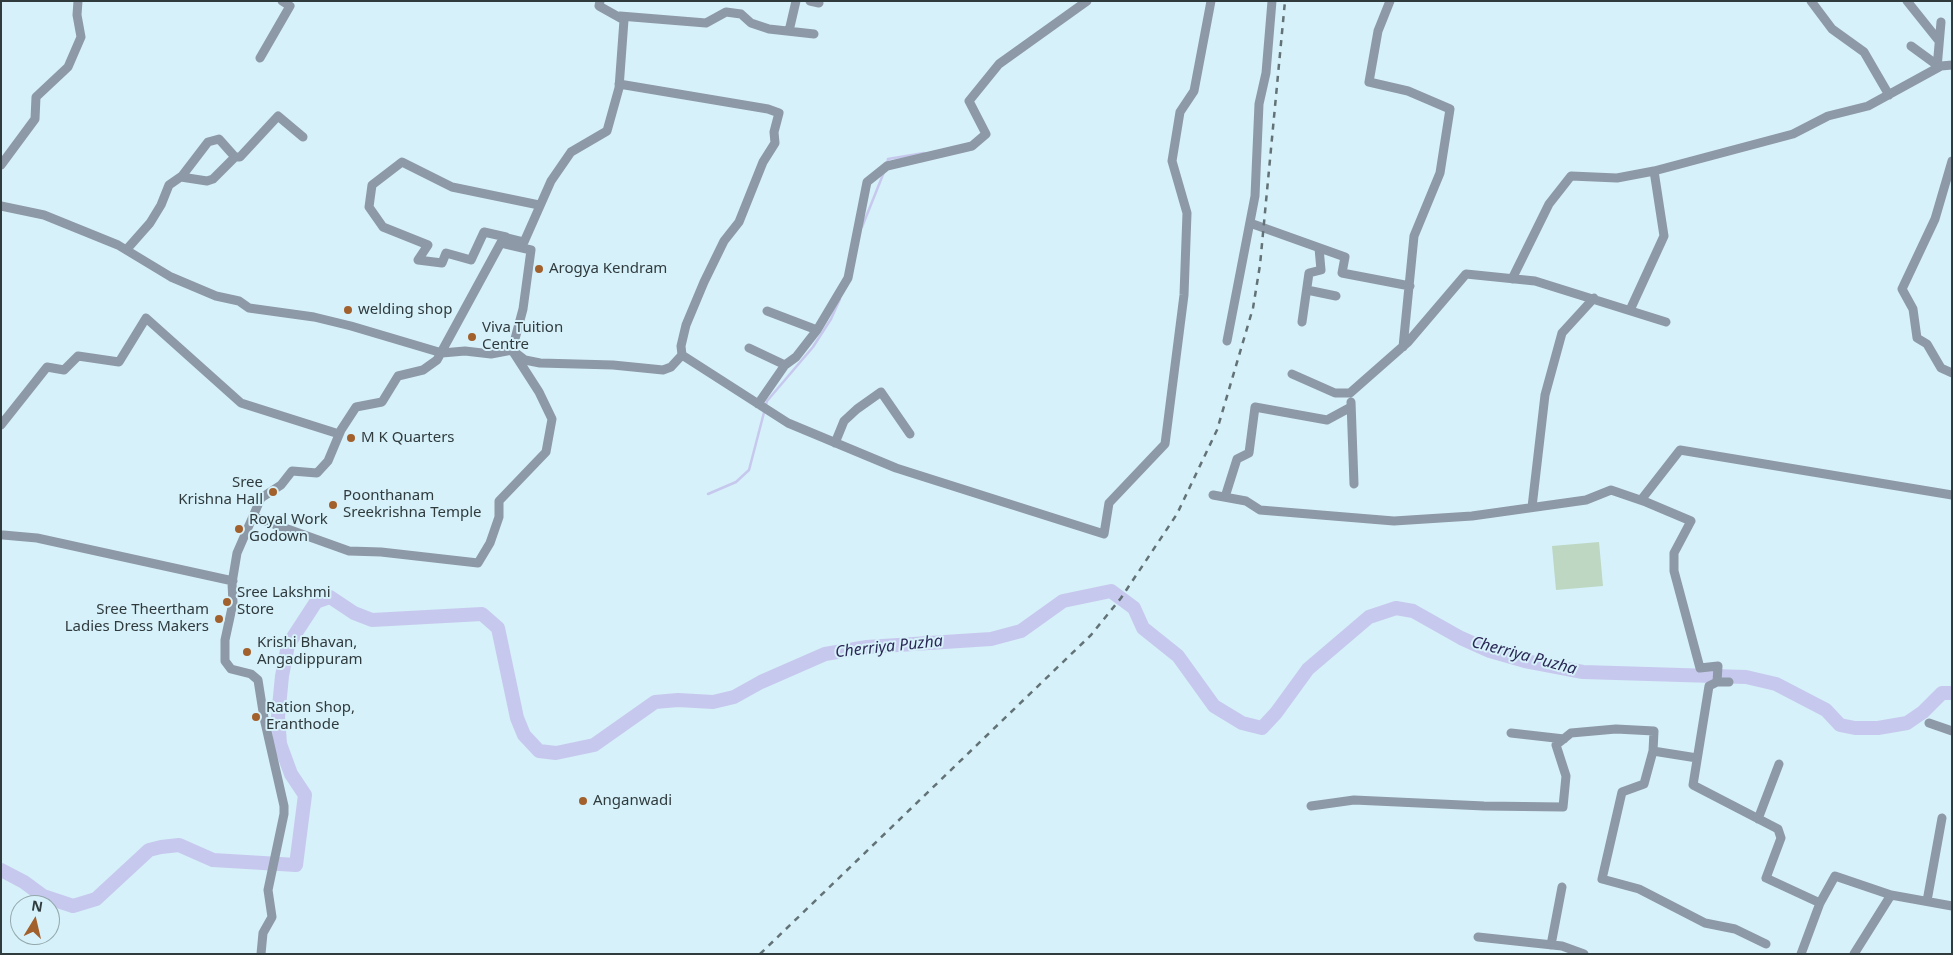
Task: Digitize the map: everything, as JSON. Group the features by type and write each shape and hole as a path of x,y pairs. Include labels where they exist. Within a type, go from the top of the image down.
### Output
{"street":[{"path":"1,165 35,120 36,97 68,67 81,37 76,15 78,1"},
{"path":"504,240 524,242 551,181 571,152 607,132 620,84 624,20 599,6 600,1"},
{"path":"789,31 796,1"},
{"path":"758,404 785,365 796,357 817,330 848,278 867,182 887,166 972,146 986,134 969,101 999,64 1087,1"},
{"path":"682,355 788,423 835,443 896,468 1104,534 1109,503 1165,444 1184,295 1187,213 1172,161 1180,112 1194,91 1211,1"},
{"path":"1227,341 1255,196 1259,104 1266,73 1272,1"},
{"path":"1390,1 1378,31 1369,82 1408,91 1450,109 1440,173 1414,236 1403,348"},
{"path":"1811,1 1832,29 1864,52 1889,95"},
{"path":"1907,1 1939,41"},
{"path":"260,58 288,3"},
{"path":"617,16 706,23 726,12 741,14 751,23 769,29 814,34"},
{"path":"1937,66 1941,22"},
{"path":"1911,46 1937,66"},
{"path":"1512,279 1549,204 1570,176 1617,178 1654,171 1793,134 1828,116 1868,106 1937,66 1952,65"},
{"path":"512,350 524,360 540,363 613,364 663,370 672,367 682,355 681,346 686,325 710,270 724,241 739,222 763,162 775,143 774,132 778,112 768,108 620,84"},
{"path":"181,177 207,181 213,179 235,157 240,157 278,116 302,137"},
{"path":"127,249 150,223 161,205 169,185 181,177 208,142 219,139 235,157"},
{"path":"1952,161 1935,219 1902,289 1913,309 1917,338 1927,344 1941,368 1952,373"},
{"path":"254,517 349,551 380,552 478,563 490,542 499,516 499,501 546,452 552,419 539,392 512,350 523,309 531,250 484,232 471,260 446,253 442,263 418,260 428,245 383,227 369,206 372,185 402,162 452,186 540,205"},
{"path":"1630,310 1664,236 1654,171"},
{"path":"1,206 44,215 127,249 171,277 216,296 239,301 249,308 332,322 442,353 465,351 491,354 512,350"},
{"path":"1250,223 1345,257 1342,272 1410,286"},
{"path":"261,954 263,933 272,917 268,890 284,806 264,718 258,680 251,674 230,669 225,661 225,640 234,603 233,581 237,553 261,498 281,485 292,471 317,473 324,468 333,452 339,434 356,406 382,402 398,376 424,370 442,353 504,240"},
{"path":"1302,322 1310,274 1321,270 1319,248"},
{"path":"1292,374 1335,393 1350,393 1403,348 1466,274 1535,281 1666,322"},
{"path":"1307,290 1336,296"},
{"path":"1532,506 1545,395 1562,332 1594,298"},
{"path":"767,311 817,330"},
{"path":"1,425 47,367 64,370 78,356 119,362 146,318 241,403 339,434"},
{"path":"749,348 785,365"},
{"path":"835,443 844,421 881,392 910,434"},
{"path":"1350,393 1354,484"},
{"path":"1226,497 1237,459 1249,453 1255,407 1326,420 1351,407"},
{"path":"1641,500 1680,450 1952,496"},
{"path":"1213,495 1246,501 1260,510 1394,521 1472,516 1532,506 1586,500 1611,490 1641,500 1691,521 1674,553 1674,571 1700,668 1718,666 1717,682"},
{"path":"3,536 37,538 233,581"},
{"path":"1730,682 1717,682 1708,686 1693,785 1778,829 1781,838 1766,878 1820,904"},
{"path":"1929,723 1952,731"},
{"path":"1311,806 1354,800 1484,806 1563,807 1566,776 1556,745 1564,738 1571,733 1616,729 1654,731 1653,751 1644,784 1622,792 1602,879 1639,889 1705,923 1735,929 1766,944"},
{"path":"1511,733 1564,738"},
{"path":"1653,751 1697,758"},
{"path":"1758,819 1779,764"},
{"path":"1927,901 1942,818"},
{"path":"1801,954 1820,904 1836,876 1891,895 1952,906"},
{"path":"1551,945 1562,887"},
{"path":"1854,954 1891,895"},
{"path":"1478,937 1551,945 1584,954"}],"green space":[{"path":"1599,542 1603,586 1556,590 1552,546"}],"waterway":[{"path":"887,164 888,159 924,153"},
{"path":"862,227 884,172"},
{"path":"708,494 736,482 749,470 767,401 813,347 831,319 840,299"},
{"name":"Cherriya Puzha","path":"1,870 24,882 43,896 73,906 96,899 149,850 161,847 179,845 213,860 296,865 305,795 291,774 280,744 278,717 282,676 288,645 316,602 330,597 354,613 372,620 482,614 498,628 517,718 524,735 539,751 556,753 594,745 655,702 678,700 713,702 734,697 761,682 825,654 867,647 991,639 1021,631 1063,601 1111,591 1134,608 1143,628 1178,656 1214,706 1242,723 1262,728 1276,713 1308,669 1369,617 1396,608 1413,611 1461,638 1490,651 1525,661 1583,672 1746,677 1776,684 1826,710 1840,725 1855,728 1878,728 1907,723 1923,712 1942,693 1952,693"}],"railway":[{"path":"760,954 1091,635 1121,598 1177,514 1217,430 1253,308 1260,265 1285,1"}],"place":[{"name":"Arogya Kendram","path":"539,269"},
{"name":"welding shop","path":"348,310"},
{"name":"Viva Tuition Centre","path":"472,337"},
{"name":"M K Quarters","path":"351,438"},
{"name":"Sree Krishna Hall","path":"273,492"},
{"name":"Poonthanam Sreekrishna Temple","path":"333,505"},
{"name":"Royal Work Godown","path":"239,529"},
{"name":"Sree Lakshmi Store","path":"227,602"},
{"name":"Sree Theertham Ladies Dress Makers","path":"219,619"},
{"name":"Krishi Bhavan, Angadippuram","path":"247,652"},
{"name":"Ration Shop, Eranthode","path":"256,717"},
{"name":"Anganwadi","path":"583,801"}]}
